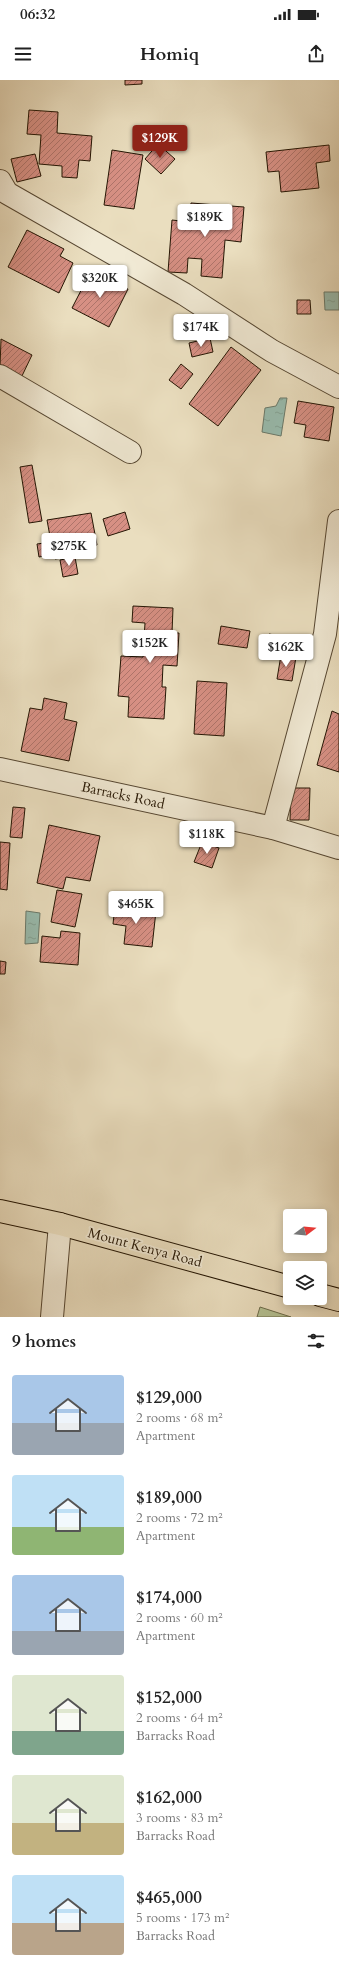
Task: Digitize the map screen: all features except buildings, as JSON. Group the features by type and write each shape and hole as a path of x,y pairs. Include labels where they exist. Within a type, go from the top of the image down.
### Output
{"main road":[{"name":"Mount Kenya Road","path":"0,1211 60,1224 283,1284"},
{"path":"327,1297 339,1300"}],"street":[{"path":"0,181 8,193 184,294 272,351 339,387"},
{"path":"0,376 130,452"},
{"path":"273,828 332,636 339,521"},
{"name":"Barracks Road","path":"0,769 100,789 273,828 339,848"},
{"path":"52,1317 60,1224"}],"green space":[{"path":"260,1307 291,1317 257,1317"}],"water":[{"path":"324,292 339,292 339,310 325,310"},
{"path":"280,398 287,398 281,436 262,432 265,408 276,406"},
{"path":"26,911 40,913 38,943 25,944"}]}
